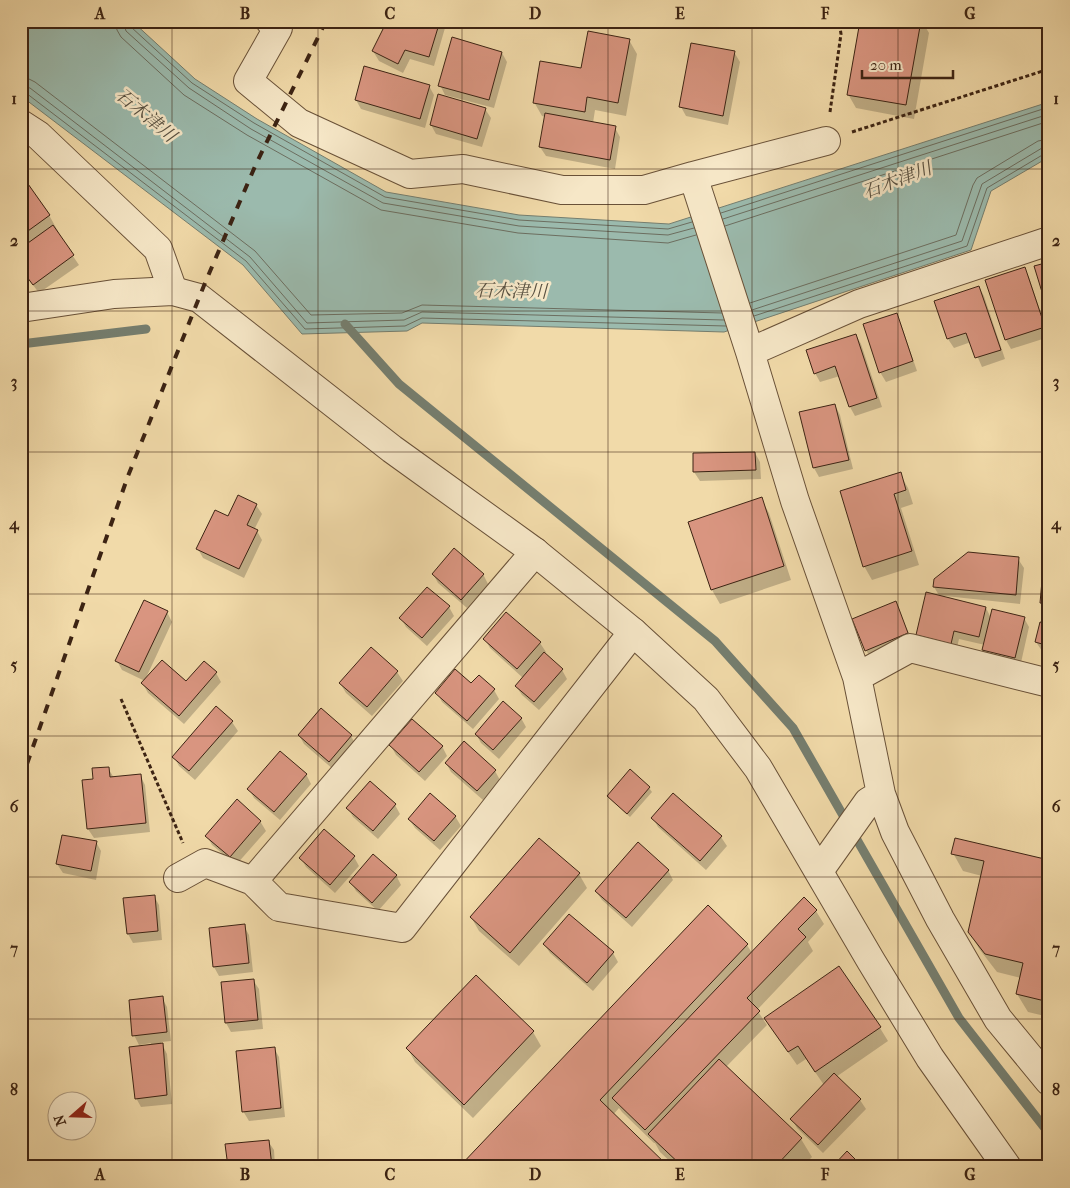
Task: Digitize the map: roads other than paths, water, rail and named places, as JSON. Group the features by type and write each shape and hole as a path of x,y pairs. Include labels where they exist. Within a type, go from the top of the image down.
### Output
{"street":[{"path":"270,21 278,28 248,82 299,123 410,174 462,170 562,190 644,190 826,141"},
{"path":"21,124 38,135 158,249 173,291"},
{"path":"693,176 748,346 795,502 857,677 875,798 998,1018 1049,1081"},
{"path":"748,346 860,304 1049,241"},
{"path":"21,308 114,294 173,291 199,298 392,450 535,552 633,632 706,699 758,768 825,863 871,961 930,1058 1007,1167"},
{"path":"253,882 535,552"},
{"path":"178,878 205,864 253,882 279,907 402,928 633,632"},
{"path":"857,677 910,648 1049,683"},
{"path":"825,863 875,798"}],"water":[{"name":"石木津川","path":"21,21 132,21 195,79 257,119 386,192 519,215 669,224 1049,102 1049,157 991,191 971,250 724,332 422,323 407,331 302,334 243,265 21,96"}],"waterway":[{"path":"345,324 399,384 715,641 793,728 959,1018 1044,1127"},
{"path":"21,344 146,329"}],"railway":[{"path":"21,781 128,476 205,283 256,164 326,21"}]}
